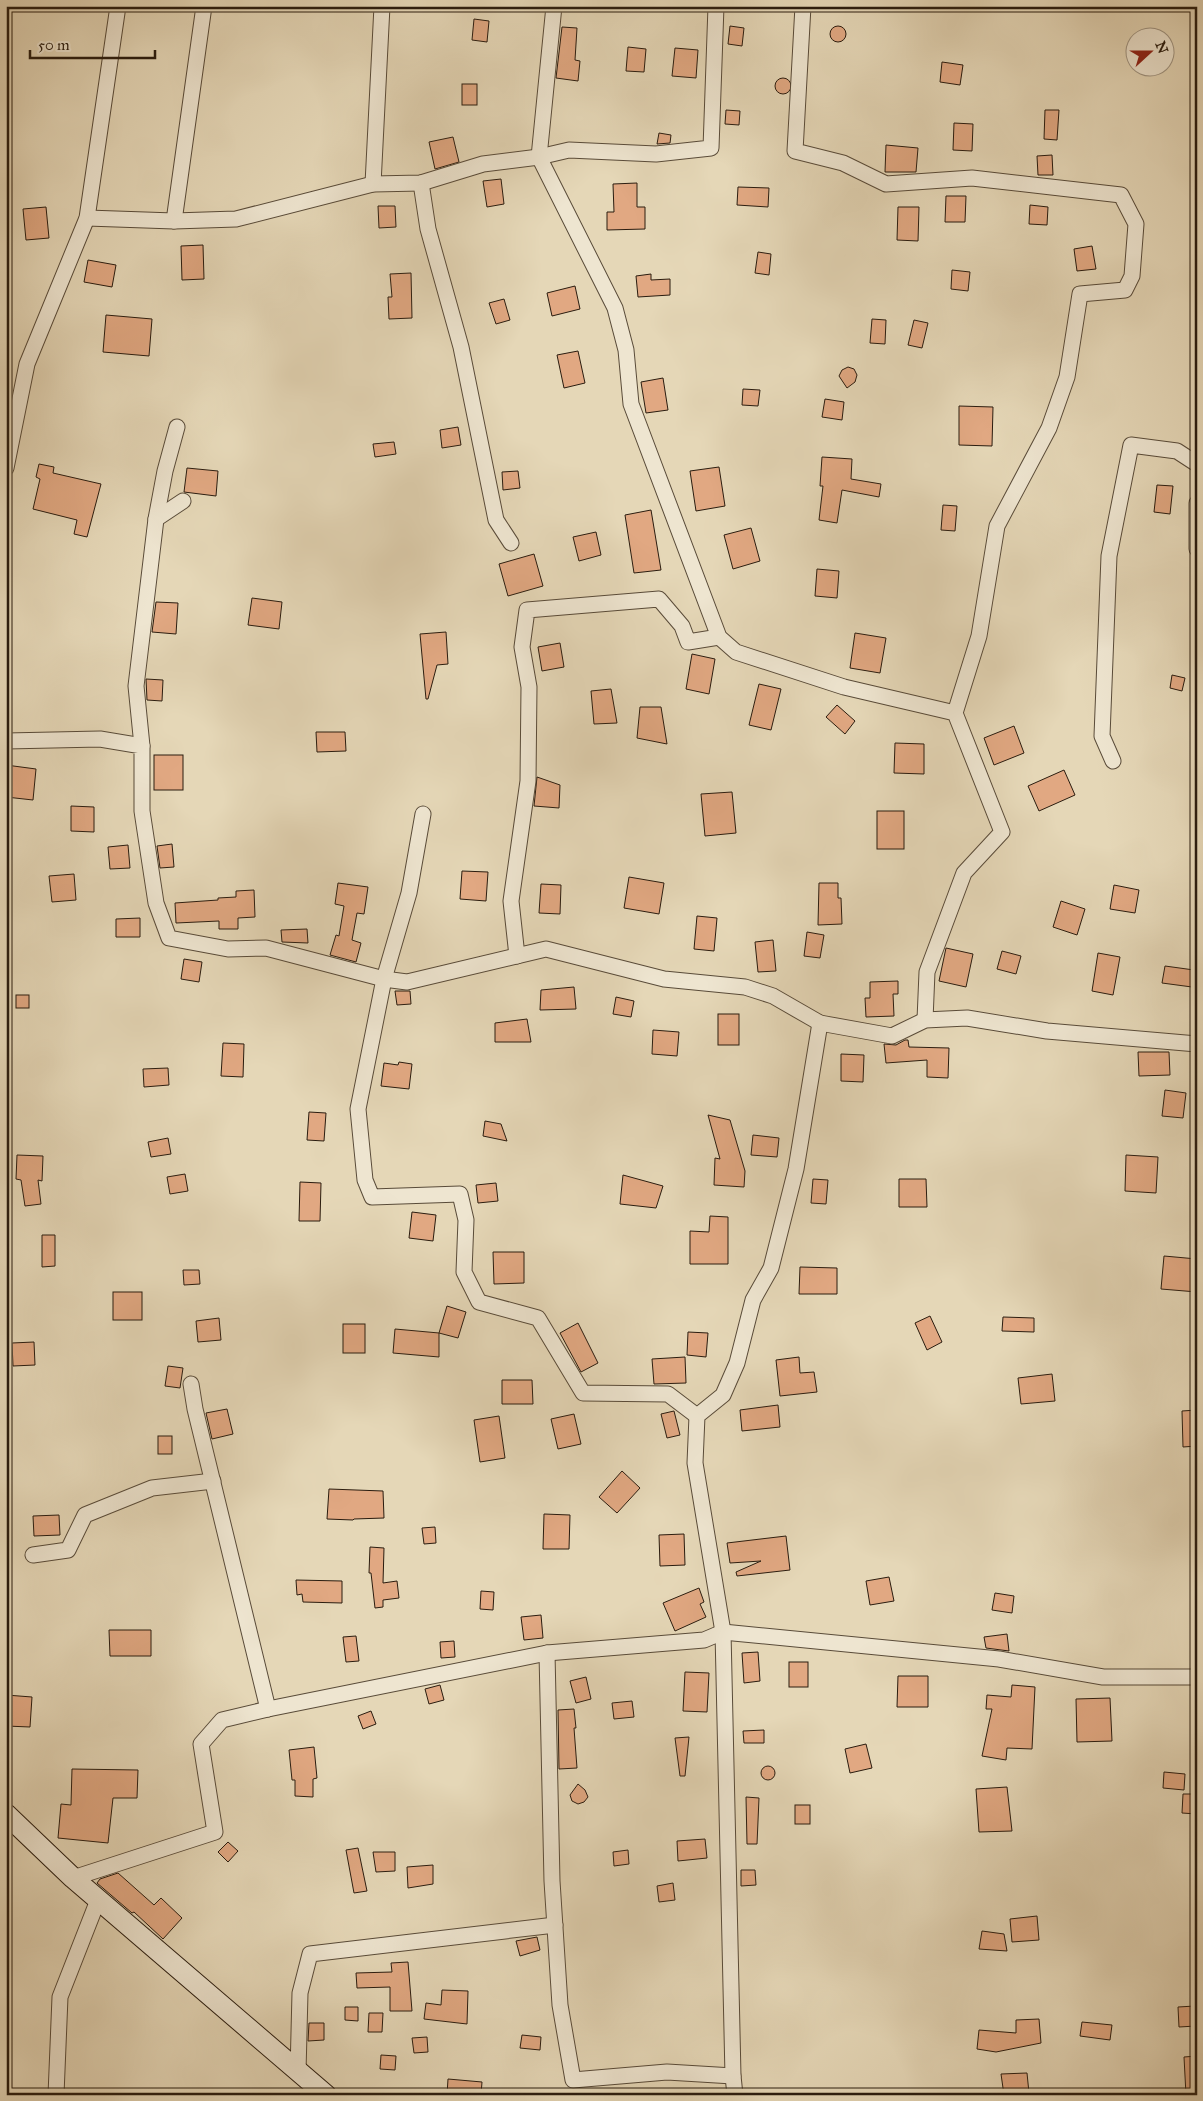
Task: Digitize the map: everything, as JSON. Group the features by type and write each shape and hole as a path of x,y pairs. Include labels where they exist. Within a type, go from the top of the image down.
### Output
{"street":[{"path":"6,468 27,364 87,218 118,6"},
{"path":"174,221 204,6"},
{"path":"373,184 382,6"},
{"path":"554,6 539,157 615,308 626,350 631,404 719,637 736,652 844,687 955,713"},
{"path":"87,218 174,221 236,219 373,184 421,183 484,164 539,157 569,150 656,154 711,148 716,6"},
{"path":"803,6 795,151 843,163 886,184 972,178 1121,195 1136,224 1132,276 1125,290 1080,294 1067,377 1049,428 997,526 979,636 955,713 1002,832 964,873 927,972 925,1020"},
{"path":"421,183 428,229 461,347 496,520 511,543"},
{"path":"177,428 165,470 156,518 136,686 142,746 142,811 156,904 169,938 228,949 266,948 384,979 407,982 546,949 664,979 745,987 773,996 820,1023 892,1036 925,1020 967,1018 1047,1032 1197,1044"},
{"path":"1113,761 1102,736 1109,556 1131,445 1177,452 1197,464"},
{"path":"156,518 183,501"},
{"path":"1197,503 1197,549"},
{"path":"518,956 510,901 528,781 529,688 522,647 527,610 660,599 682,626 688,642 719,637"},
{"path":"6,741 100,739 142,746"},
{"path":"423,814 409,893 384,979 358,1109 365,1180 372,1196 460,1194 466,1220 464,1272 479,1302 538,1318 583,1393 668,1394 697,1416"},
{"path":"736,2095 723,1632 695,1463 697,1416 723,1395 737,1363 753,1300 771,1268 796,1169 820,1023"},
{"path":"191,1384 195,1409 268,1709"},
{"path":"33,1555 68,1550 85,1515 152,1488 213,1481"},
{"path":"73,1878 215,1832 201,1744 222,1720 547,1653 704,1640 723,1632 999,1659 1103,1677 1197,1677"},
{"path":"547,1653 552,1881 560,2005 574,2080 667,2072 734,2076"},
{"path":"6,1814 73,1878 319,2092"},
{"path":"56,2095 60,1997 98,1900"},
{"path":"298,2072 300,1993 310,1954 555,1926"}],"building":[{"path":"474,19 489,21 487,42 472,40"},
{"path":"730,26 744,28 742,46 728,44"},
{"path":"838,26 844,28 846,34 844,40 838,42 832,40 830,34 832,28"},
{"path":"562,27 577,28 575,60 580,61 578,81 556,78"},
{"path":"628,47 646,49 644,72 626,71"},
{"path":"675,48 698,50 696,78 672,76"},
{"path":"942,62 963,65 960,85 940,82"},
{"path":"783,78 789,80 791,86 789,92 783,94 777,92 775,86 777,80"},
{"path":"462,84 477,84 477,105 462,105"},
{"path":"726,110 740,111 739,125 725,124"},
{"path":"1045,110 1059,110 1057,140 1044,139"},
{"path":"954,123 973,124 972,151 953,150"},
{"path":"659,133 671,135 670,143 657,144"},
{"path":"453,137 459,162 435,169 429,142"},
{"path":"886,145 918,148 916,172 885,172"},
{"path":"1052,155 1053,175 1038,175 1037,156"},
{"path":"501,179 504,204 487,207 483,181"},
{"path":"637,183 637,207 645,207 645,229 607,230 607,212 614,212 613,184"},
{"path":"738,187 769,188 768,207 737,205"},
{"path":"946,196 966,196 965,222 945,222"},
{"path":"1030,205 1048,207 1047,225 1029,224"},
{"path":"378,206 395,206 396,227 379,228"},
{"path":"46,207 49,238 26,240 23,209"},
{"path":"898,207 919,207 918,241 897,240"},
{"path":"203,245 204,279 182,280 181,246"},
{"path":"1092,246 1096,269 1077,271 1074,249"},
{"path":"758,252 771,254 769,275 755,273"},
{"path":"88,260 116,265 112,287 84,282"},
{"path":"952,270 970,272 968,291 951,289"},
{"path":"411,273 412,318 389,319 388,297 392,297 390,274"},
{"path":"651,274 651,280 670,279 670,295 638,297 636,276"},
{"path":"575,286 580,309 552,316 547,293"},
{"path":"504,299 510,320 496,324 489,303"},
{"path":"106,315 152,319 149,356 103,352"},
{"path":"872,319 886,320 885,344 870,343"},
{"path":"914,320 928,323 922,348 908,345"},
{"path":"578,351 585,383 564,388 557,355"},
{"path":"848,367 854,369 857,375 855,382 847,388 839,376 842,370"},
{"path":"663,378 668,410 646,413 641,382"},
{"path":"743,389 760,390 758,406 742,405"},
{"path":"825,399 844,402 842,420 822,417"},
{"path":"959,406 993,407 992,446 959,445"},
{"path":"458,427 461,445 442,448 440,430"},
{"path":"394,442 396,454 375,457 373,444"},
{"path":"822,457 852,459 851,479 881,484 879,497 842,490 837,523 819,520 823,486 820,486"},
{"path":"39,464 54,467 53,473 101,484 87,537 74,534 77,520 33,509 40,479 36,477"},
{"path":"719,467 725,506 696,511 690,471"},
{"path":"187,468 218,471 216,496 184,492"},
{"path":"518,471 520,488 503,490 502,472"},
{"path":"1157,485 1173,486 1170,514 1154,512"},
{"path":"943,505 957,506 955,531 941,530"},
{"path":"651,510 661,570 634,573 625,515"},
{"path":"751,528 760,561 733,569 724,535"},
{"path":"596,532 601,555 579,561 573,537"},
{"path":"534,554 543,586 508,596 499,564"},
{"path":"817,569 839,571 837,598 815,596"},
{"path":"252,598 282,602 279,629 248,625"},
{"path":"156,602 178,603 176,634 152,632"},
{"path":"446,632 448,664 437,665 428,699 426,699 420,634"},
{"path":"855,633 886,638 880,673 850,668"},
{"path":"560,643 564,667 542,671 538,647"},
{"path":"692,654 715,659 709,694 686,689"},
{"path":"1172,675 1185,678 1182,691 1170,688"},
{"path":"146,679 163,680 162,701 147,700"},
{"path":"759,684 781,689 771,730 749,725"},
{"path":"611,689 617,723 594,724 591,691"},
{"path":"837,705 855,721 845,734 826,717"},
{"path":"640,707 661,707 667,744 637,738"},
{"path":"1014,726 1024,753 994,765 984,738"},
{"path":"316,732 345,732 346,751 317,752"},
{"path":"895,743 924,744 924,774 894,773"},
{"path":"154,755 183,755 183,790 154,790"},
{"path":"6,765 36,769 33,800 6,797"},
{"path":"1064,770 1075,795 1039,811 1028,786"},
{"path":"537,777 560,785 559,808 534,806"},
{"path":"732,792 736,833 705,836 701,794"},
{"path":"71,806 94,807 94,832 71,831"},
{"path":"877,811 904,811 904,849 877,849"},
{"path":"172,844 174,867 160,868 157,846"},
{"path":"128,845 130,868 110,869 108,847"},
{"path":"462,871 488,872 486,901 460,899"},
{"path":"74,874 76,900 52,902 49,876"},
{"path":"629,877 664,883 659,914 624,908"},
{"path":"338,883 368,887 364,914 357,913 352,940 361,943 356,962 330,955 336,935 339,936 344,906 335,904"},
{"path":"819,883 838,883 838,898 841,898 842,924 818,925"},
{"path":"541,884 561,885 560,914 539,913"},
{"path":"1114,885 1139,890 1135,913 1110,909"},
{"path":"254,890 255,917 238,918 238,929 219,929 219,921 176,923 175,903 218,900 218,898 236,897 236,891"},
{"path":"1061,901 1085,909 1077,935 1053,927"},
{"path":"697,916 717,918 714,951 694,949"},
{"path":"140,918 140,937 116,937 116,919"},
{"path":"307,929 308,943 282,942 281,930"},
{"path":"807,932 824,935 820,958 804,956"},
{"path":"773,940 776,971 758,972 755,942"},
{"path":"946,948 973,954 966,987 939,981"},
{"path":"1002,951 1021,956 1016,974 997,969"},
{"path":"1098,953 1120,957 1113,995 1092,991"},
{"path":"184,959 202,962 199,982 181,979"},
{"path":"1165,966 1194,970 1192,987 1162,983"},
{"path":"898,981 898,994 893,994 894,1016 866,1017 865,998 870,998 870,982"},
{"path":"574,987 576,1009 540,1010 541,990"},
{"path":"395,991 410,991 411,1004 397,1005"},
{"path":"16,995 29,995 29,1008 16,1008"},
{"path":"616,997 634,1001 631,1017 613,1014"},
{"path":"718,1014 739,1014 739,1045 718,1045"},
{"path":"527,1019 531,1042 495,1042 495,1023"},
{"path":"653,1030 679,1032 677,1056 652,1054"},
{"path":"908,1040 909,1047 949,1048 948,1078 927,1077 927,1060 886,1063 884,1044 896,1045"},
{"path":"223,1043 244,1044 243,1077 221,1076"},
{"path":"1138,1052 1169,1052 1170,1075 1139,1076"},
{"path":"841,1054 864,1055 863,1082 841,1081"},
{"path":"399,1062 412,1064 409,1089 381,1086 384,1063 398,1065"},
{"path":"168,1068 169,1085 144,1087 143,1069"},
{"path":"1165,1090 1186,1093 1183,1118 1162,1116"},
{"path":"309,1112 326,1113 324,1141 307,1140"},
{"path":"708,1115 730,1120 745,1171 744,1187 714,1185 715,1158 720,1159"},
{"path":"485,1121 501,1124 507,1141 483,1136"},
{"path":"753,1135 779,1138 777,1157 751,1155"},
{"path":"168,1138 171,1154 151,1157 148,1142"},
{"path":"17,1155 43,1156 42,1181 38,1180 41,1204 25,1206 21,1180 16,1179"},
{"path":"1126,1155 1158,1157 1156,1193 1125,1191"},
{"path":"185,1174 188,1191 170,1194 167,1177"},
{"path":"623,1175 663,1186 656,1208 620,1204"},
{"path":"813,1179 828,1180 826,1204 811,1203"},
{"path":"899,1179 926,1179 927,1207 899,1207"},
{"path":"300,1182 321,1183 320,1221 299,1221"},
{"path":"496,1183 498,1201 478,1203 476,1185"},
{"path":"412,1212 436,1215 433,1241 409,1238"},
{"path":"710,1216 728,1217 728,1264 690,1264 690,1231 709,1232"},
{"path":"42,1235 55,1235 55,1266 42,1267"},
{"path":"493,1252 524,1252 524,1283 494,1284"},
{"path":"1164,1256 1197,1259 1197,1292 1161,1289"},
{"path":"800,1267 837,1268 837,1294 799,1294"},
{"path":"183,1270 199,1270 200,1284 184,1285"},
{"path":"113,1292 142,1292 142,1320 113,1320"},
{"path":"447,1306 466,1312 458,1338 439,1333"},
{"path":"930,1316 942,1342 927,1350 915,1323"},
{"path":"1003,1317 1034,1318 1034,1332 1002,1331"},
{"path":"219,1318 221,1340 198,1342 196,1321"},
{"path":"578,1323 598,1363 581,1372 560,1333"},
{"path":"343,1324 365,1324 365,1353 343,1353"},
{"path":"395,1329 439,1333 439,1357 393,1353"},
{"path":"688,1332 708,1333 706,1357 687,1355"},
{"path":"34,1342 35,1365 13,1366 12,1343"},
{"path":"685,1357 686,1383 654,1384 652,1359"},
{"path":"799,1357 800,1373 814,1372 817,1392 780,1396 776,1360"},
{"path":"168,1366 183,1368 180,1388 165,1386"},
{"path":"1052,1374 1055,1401 1021,1404 1018,1378"},
{"path":"502,1380 532,1380 533,1404 502,1404"},
{"path":"778,1405 780,1427 742,1431 740,1410"},
{"path":"227,1409 233,1434 212,1439 206,1413"},
{"path":"1197,1410 1197,1446 1183,1447 1182,1411"},
{"path":"674,1411 680,1435 667,1438 661,1414"},
{"path":"574,1414 581,1444 558,1449 551,1419"},
{"path":"499,1416 505,1458 480,1462 474,1420"},
{"path":"158,1436 172,1436 172,1454 158,1454"},
{"path":"622,1471 640,1488 617,1513 599,1497"},
{"path":"329,1489 383,1491 384,1518 327,1519"},
{"path":"544,1514 570,1515 569,1549 543,1549"},
{"path":"59,1515 60,1535 34,1536 33,1516"},
{"path":"435,1527 436,1543 424,1544 422,1528"},
{"path":"684,1534 685,1565 660,1566 659,1535"},
{"path":"786,1536 790,1570 737,1576 736,1572 761,1561 730,1563 727,1543"},
{"path":"370,1547 384,1548 383,1583 397,1581 399,1598 383,1600 383,1607 375,1608 371,1573 369,1573"},
{"path":"889,1577 894,1601 870,1605 866,1581"},
{"path":"296,1580 342,1581 342,1603 303,1602 302,1594 297,1595"},
{"path":"699,1588 704,1602 700,1604 706,1617 675,1631 663,1603"},
{"path":"481,1591 494,1592 493,1610 480,1609"},
{"path":"995,1593 1014,1596 1012,1613 992,1610"},
{"path":"541,1615 543,1638 524,1640 521,1617"},
{"path":"109,1630 151,1630 151,1656 110,1656"},
{"path":"1007,1634 1009,1651 986,1648 984,1637"},
{"path":"356,1636 359,1661 346,1662 343,1637"},
{"path":"454,1641 455,1657 441,1658 440,1642"},
{"path":"758,1652 760,1681 744,1683 742,1653"},
{"path":"789,1662 808,1662 808,1687 789,1687"},
{"path":"685,1672 709,1673 707,1712 683,1711"},
{"path":"898,1676 928,1676 928,1707 897,1707"},
{"path":"586,1677 591,1699 576,1703 570,1681"},
{"path":"440,1685 444,1700 429,1704 425,1689"},
{"path":"1012,1685 1035,1687 1032,1749 1007,1748 1006,1760 982,1756 992,1709 986,1709 987,1695 1011,1697"},
{"path":"6,1695 32,1697 30,1727 6,1726"},
{"path":"1110,1698 1112,1741 1077,1742 1076,1699"},
{"path":"632,1701 634,1717 614,1719 612,1703"},
{"path":"574,1709 577,1768 559,1769 558,1710"},
{"path":"371,1711 376,1724 363,1729 358,1716"},
{"path":"764,1730 764,1743 744,1743 743,1731"},
{"path":"689,1737 685,1776 680,1776 675,1738"},
{"path":"866,1744 872,1768 850,1773 845,1749"},
{"path":"314,1747 317,1778 313,1779 313,1797 295,1796 295,1780 292,1780 289,1750"},
{"path":"768,1766 773,1768 775,1773 773,1778 768,1780 763,1778 761,1773 763,1768"},
{"path":"72,1769 138,1770 137,1798 113,1798 108,1843 58,1838 61,1804 71,1805"},
{"path":"1164,1772 1185,1774 1184,1790 1163,1788"},
{"path":"578,1784 585,1790 588,1797 584,1802 578,1804 572,1801 570,1795"},
{"path":"1007,1787 1012,1831 979,1832 976,1789"},
{"path":"1183,1794 1197,1794 1197,1814 1182,1813"},
{"path":"746,1797 759,1798 757,1844 747,1844"},
{"path":"795,1805 810,1805 810,1824 795,1824"},
{"path":"705,1839 707,1858 678,1861 677,1841"},
{"path":"228,1842 238,1851 228,1862 218,1852"},
{"path":"358,1848 367,1891 354,1893 346,1850"},
{"path":"628,1850 629,1864 614,1866 613,1852"},
{"path":"373,1852 395,1852 395,1871 376,1872"},
{"path":"433,1865 433,1884 408,1888 407,1867"},
{"path":"741,1870 755,1870 756,1885 741,1886"},
{"path":"118,1873 154,1905 161,1898 182,1918 163,1939 134,1912 132,1913 97,1883 100,1879"},
{"path":"673,1883 675,1900 659,1902 657,1886"},
{"path":"1037,1916 1039,1940 1012,1942 1010,1919"},
{"path":"982,1931 1004,1934 1007,1951 979,1949"},
{"path":"537,1937 540,1950 520,1956 516,1941"},
{"path":"408,1962 412,2011 390,2011 390,1987 357,1988 356,1973 392,1972 391,1963"},
{"path":"442,1990 468,1991 467,2024 424,2019 426,2003 441,2005"},
{"path":"1195,2006 1196,2026 1179,2027 1178,2007"},
{"path":"345,2007 358,2007 358,2021 345,2020"},
{"path":"369,2013 383,2013 382,2032 368,2032"},
{"path":"1039,2019 1041,2043 996,2052 977,2049 979,2030 1016,2033 1016,2020"},
{"path":"1082,2022 1112,2025 1110,2040 1080,2036"},
{"path":"309,2023 324,2023 324,2040 308,2041"},
{"path":"522,2035 541,2037 540,2050 520,2048"},
{"path":"427,2037 428,2052 414,2053 412,2038"},
{"path":"381,2055 396,2056 395,2070 380,2069"},
{"path":"1197,2056 1197,2095 1186,2095 1184,2057"},
{"path":"1027,2073 1029,2093 1004,2095 1001,2074"},
{"path":"448,2079 482,2082 481,2095 447,2095"}]}
